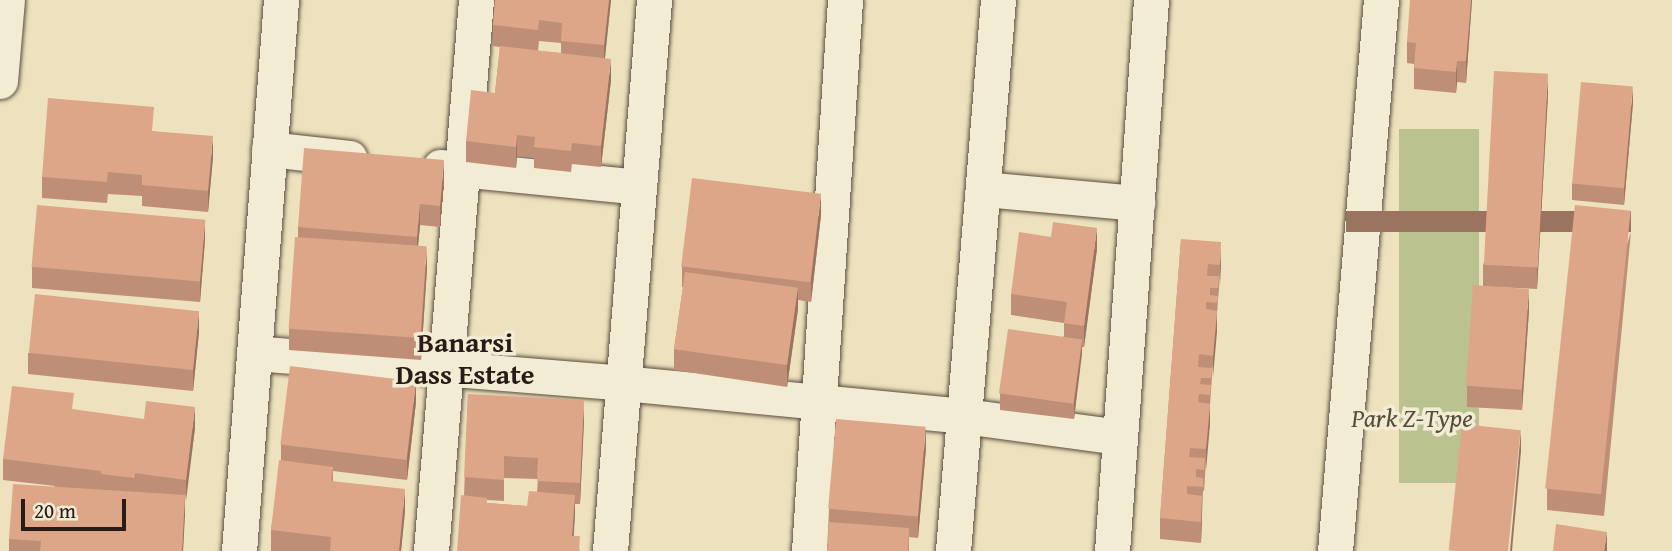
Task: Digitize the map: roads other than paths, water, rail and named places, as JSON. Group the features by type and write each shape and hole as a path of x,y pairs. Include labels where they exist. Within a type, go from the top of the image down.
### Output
{"street":[{"path":"0,81 7,0"},
{"path":"239,551 281,0"},
{"path":"431,551 476,0"},
{"path":"610,551 654,0"},
{"path":"809,551 845,0"},
{"path":"953,551 999,0"},
{"path":"1112,551 1151,0"},
{"path":"1335,551 1381,0"},
{"path":"269,149 639,187"},
{"path":"983,189 1137,203"},
{"path":"254,354 624,383 964,416 1120,437"}],"district":[{"name":"Banarsi Dass Estate","path":"465,358"}],"park label":[{"name":"Park Z-Type","path":"1412,418"}]}
